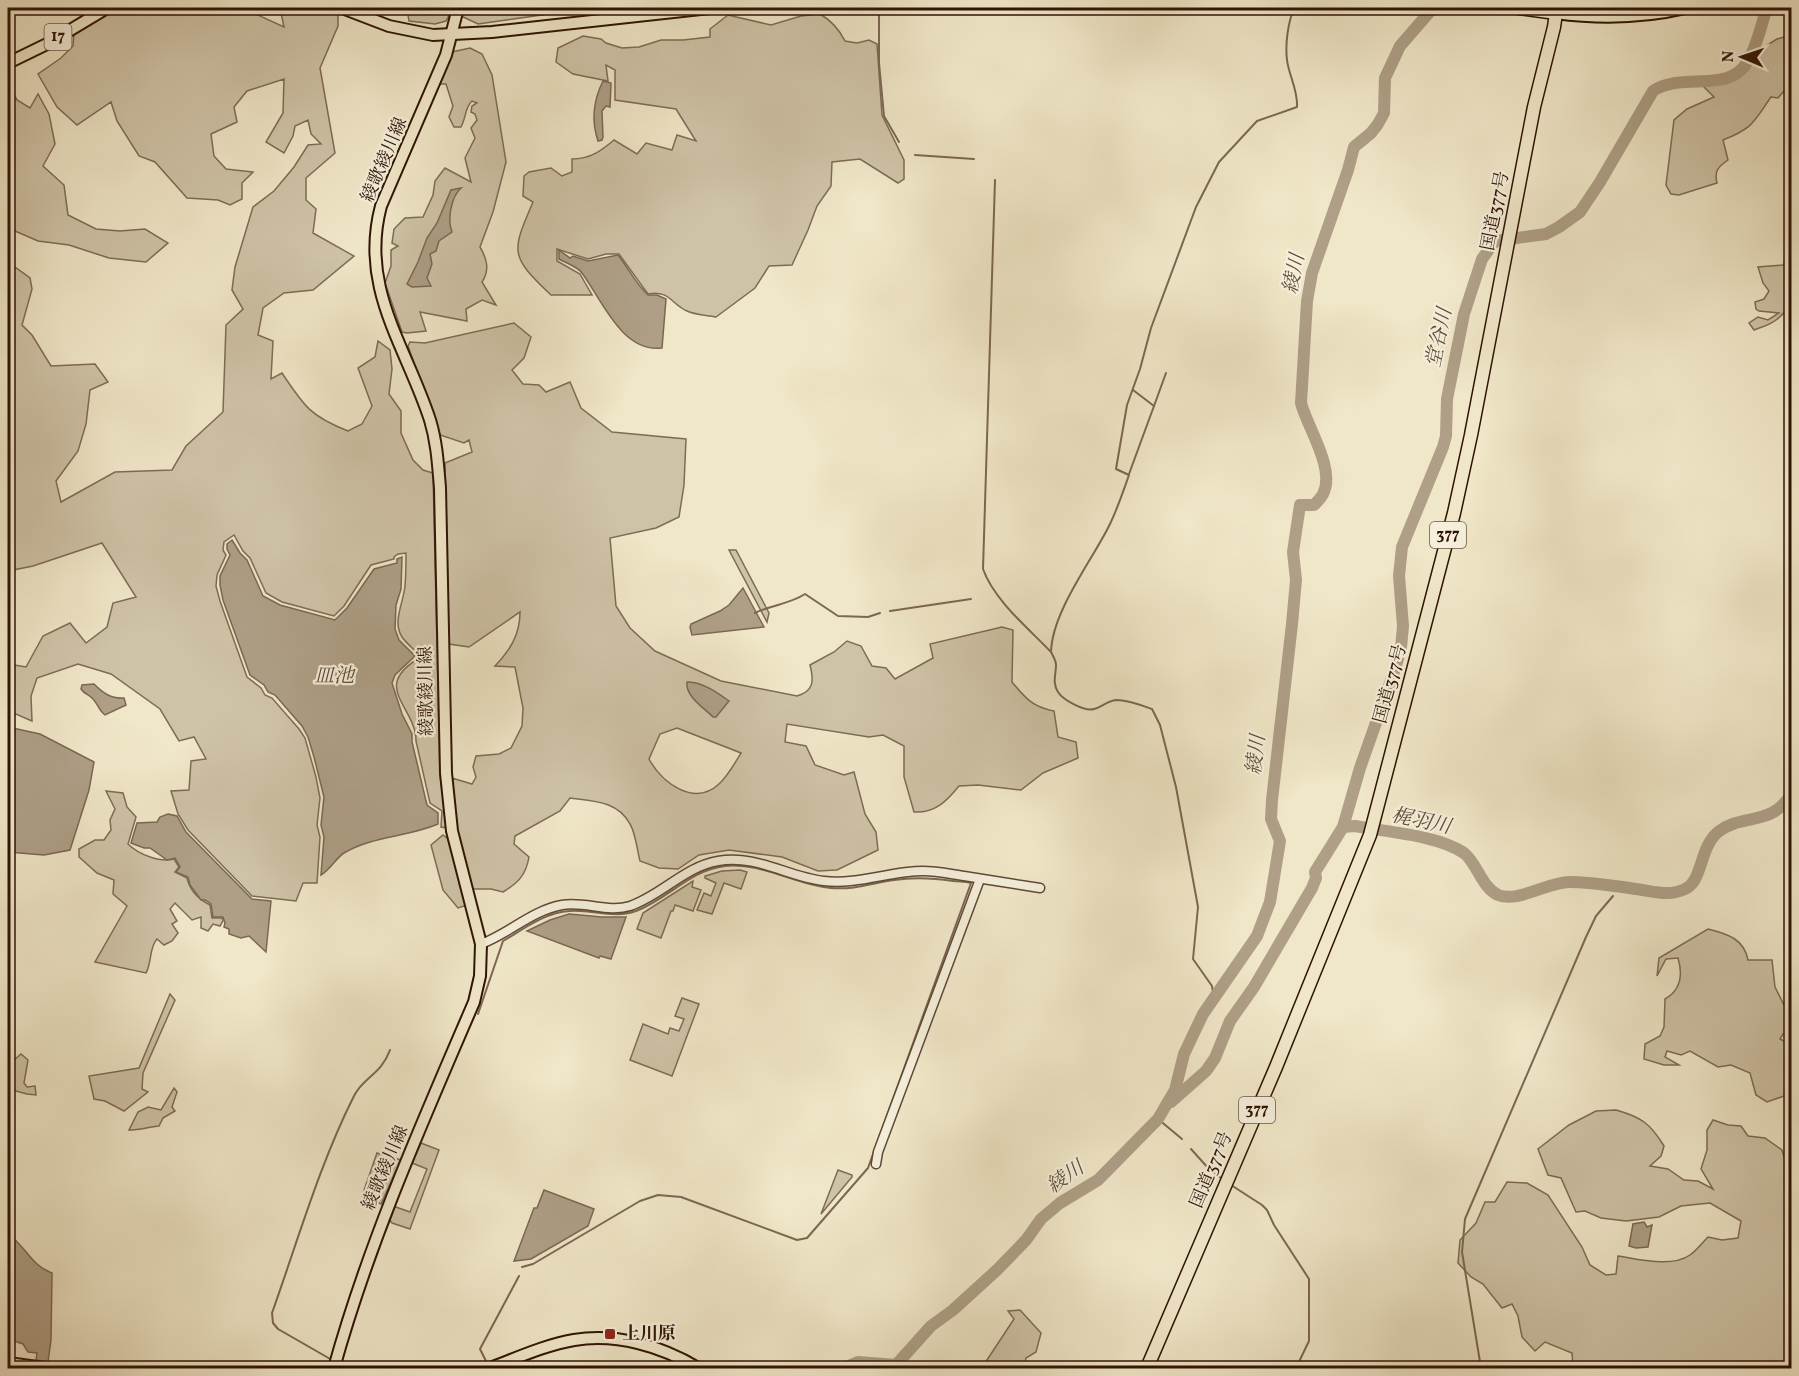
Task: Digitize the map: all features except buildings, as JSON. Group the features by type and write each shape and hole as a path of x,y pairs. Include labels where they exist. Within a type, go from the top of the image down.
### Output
{"highway":[{"path":"1518,8 1556,13"},
{"name":"国道377号","path":"1147,1368 1276,1067 1371,830 1454,513 1533,107 1556,13"}],"main road":[{"name":"17","path":"8,63 47,44 106,8"},
{"path":"342,8 389,26 433,35 492,32 710,8"},
{"name":"綾歌綾川線","path":"334,1368 354,1298 381,1224 474,1002 480,976 481,944 457,856 447,793 440,488 436,448 429,418 384,303 377,280 375,257 376,231 381,207 431,94 452,34 458,8"},
{"path":"1556,13 1617,16 1686,8"},
{"path":"490,1368 561,1343 594,1338 635,1342 655,1347 698,1368"},
{"path":"8,1363 45,1368"}],"street":[{"path":"481,944 540,913 562,905 573,904 606,909 627,907 642,901 684,874 719,861 752,861 808,879 825,882 866,880 922,871 1040,888"},
{"path":"876,1164 878,1152 980,879"}],"shaded area":[{"path":"118,8 222,8 249,11 284,27 280,8 338,9 338,26 320,68 335,153 306,178 306,200 316,209 313,233 354,256 313,290 284,293 263,308 258,335 273,341 271,379 282,373 309,409 348,431 362,424 372,406 358,368 375,357 378,341 390,350 392,369 389,394 401,411 401,433 413,460 423,470 433,473 440,775 447,828 441,827 442,811 430,803 414,729 397,688 398,678 406,668 421,657 402,637 398,625 405,586 406,553 371,565 344,606 334,616 282,602 266,593 250,558 234,535 224,542 223,550 226,555 217,575 216,586 247,677 261,688 265,695 272,698 299,729 305,738 316,777 320,798 317,825 320,837 317,883 303,883 296,901 252,896 188,830 178,814 171,791 189,790 191,761 206,759 194,737 179,741 160,709 111,674 78,664 37,678 31,696 32,721 16,714 8,718 8,664 26,667 43,636 70,623 86,643 107,627 113,603 136,597 102,543 33,566 8,571 8,262 30,278 32,289 22,325 32,335 51,366 95,364 108,382 90,390 86,424 78,451 56,481 61,502 115,472 172,470 186,446 223,412 226,325 243,309 232,290 235,267 253,207 274,191 294,167 308,145 321,144 311,134 308,120 295,126 293,136 284,153 266,142 283,113 284,79 247,91 234,107 237,122 211,134 214,156 226,169 253,172 242,183 242,199 230,205 218,200 187,198 155,162 139,156 117,121 111,102 77,125 57,107 38,74 61,58 73,46 74,33"},
{"path":"416,8 453,8 446,21 435,24 409,21 408,15"},
{"path":"464,8 558,8 556,13 478,24 461,16"},
{"path":"820,14 835,26 845,41 857,43 869,40 877,44 882,115 904,160 904,179 898,183 860,159 832,162 831,186 817,206 792,265 769,266 755,288 716,317 687,311 661,294 648,294 619,254 606,254 588,259 557,249 557,261 580,274 592,295 551,295 538,282 521,262 518,253 521,233 533,202 523,196 524,176 529,172 551,168 562,176 572,172 572,159 595,154 614,140 637,154 646,143 672,150 677,135 696,141 676,109 615,100 615,70 606,65 608,81 573,74 556,62 558,48 583,36 601,39 622,48 639,47 661,40 710,37 710,29 728,15 771,25 801,16"},
{"path":"1784,37 1791,37 1791,83 1778,98 1771,97 1747,128 1723,140 1728,160 1718,170 1717,183 1679,195 1671,194 1666,185 1674,120 1687,109 1714,97 1700,83 1720,82 1738,76 1756,52"},
{"path":"470,48 482,54 492,75 506,162 493,212 480,247 487,264 482,282 496,305 482,300 466,309 467,321 420,312 426,331 402,332 385,283 391,266 391,250 398,246 392,243 394,229 405,218 423,217 433,195 435,181 445,168 471,182 465,158 475,138 471,128 477,120 475,114 471,112 472,106 477,103 472,101 470,103 461,127 454,127 449,117 453,106 446,84 438,84 452,52"},
{"path":"8,81 17,100 30,108 38,94 49,114 55,144 43,166 64,185 68,215 96,229 120,231 145,229 168,243 146,262 109,258 69,245 38,241 8,228"},
{"path":"1791,254 1792,290 1787,307 1774,322 1754,330 1749,323 1758,317 1768,320 1779,313 1756,309 1755,302 1764,299 1769,291 1763,283 1758,267 1783,265"},
{"path":"514,323 531,337 524,358 512,370 523,384 539,385 546,392 570,382 581,408 612,432 686,439 684,485 679,517 656,528 610,538 616,606 630,628 655,651 721,681 797,696 810,688 812,676 810,665 834,652 847,641 861,646 872,666 886,668 895,679 933,658 930,644 1002,627 1013,630 1012,682 1030,701 1054,711 1058,737 1076,742 1078,758 1043,773 1021,790 978,785 959,786 940,805 928,811 914,812 904,777 904,746 883,735 869,737 787,724 785,742 806,746 815,765 844,775 854,772 865,814 876,832 878,850 837,870 818,871 782,857 729,850 699,855 678,869 659,868 640,861 632,828 619,811 612,806 570,798 560,811 515,836 514,844 529,857 526,869 517,882 503,892 491,889 472,889 463,863 453,816 452,778 472,784 476,777 473,767 476,756 499,754 511,748 522,726 523,708 515,667 495,666 513,642 520,620 520,612 469,647 449,644 445,463 472,452 469,440 464,443 440,435 408,346 410,342 425,343","holes":["677,728 741,753 719,784 709,791 699,793 689,793 670,784 649,759 660,734"]},
{"path":"729,550 736,550 769,613 767,622"},
{"path":"106,791 123,793 127,807 136,817 128,844 150,857 162,860 174,859 179,867 175,872 187,878 195,894 210,905 212,918 222,918 223,921 220,926 213,924 208,931 201,928 201,917 192,920 175,903 170,909 177,921 172,924 178,933 172,941 164,945 157,939 154,942 146,973 95,962 127,906 113,894 114,880 97,873 79,857 79,849 95,840 104,840 111,830 110,820 115,809"},
{"path":"443,835 448,839 467,905 458,908 443,890 431,845"},
{"path":"722,871 747,872 741,889 724,883 712,914 697,910 704,893 711,896 716,883 705,876"},
{"path":"693,881 692,887 701,890 693,911 675,905 661,938 637,929 643,913"},
{"path":"1708,929 1739,942 1748,960 1772,960 1775,987 1784,1005 1791,1006 1791,1031 1783,1034 1780,1039 1791,1045 1791,1098 1784,1096 1767,1102 1756,1095 1750,1073 1731,1065 1718,1067 1690,1051 1681,1055 1667,1051 1665,1057 1679,1065 1664,1065 1644,1059 1645,1044 1660,1036 1664,1027 1665,999 1677,987 1680,976 1678,958 1666,959 1657,976 1659,958"},
{"path":"170,994 175,1000 143,1073 142,1089 148,1092 124,1111 105,1101 94,1099 89,1076 139,1068"},
{"path":"682,998 699,1004 672,1076 630,1060 643,1024 668,1034 670,1028 679,1031 684,1019 675,1016"},
{"path":"8,1036 13,1042 8,1056"},
{"path":"21,1054 28,1060 24,1083 27,1087 35,1086 36,1095 8,1089 8,1056 13,1061"},
{"path":"174,1088 177,1092 172,1107 175,1111 163,1118 159,1126 129,1130 138,1112 148,1107 161,1110"},
{"path":"1616,1110 1644,1122 1664,1146 1661,1156 1650,1166 1668,1169 1684,1180 1698,1181 1713,1189 1701,1169 1707,1150 1707,1130 1713,1120 1741,1126 1748,1136 1765,1138 1782,1150 1791,1181 1791,1368 1561,1368 1573,1366 1572,1353 1545,1342 1535,1351 1522,1337 1518,1316 1512,1304 1502,1308 1483,1284 1471,1277 1458,1263 1460,1240 1476,1223 1485,1202 1495,1202 1507,1182 1527,1183 1548,1195 1582,1247 1590,1265 1606,1275 1616,1274 1618,1256 1655,1262 1674,1261 1690,1255 1708,1237 1722,1240 1738,1238 1741,1221 1710,1203 1681,1206 1659,1217 1626,1221 1601,1218 1585,1211 1576,1212 1561,1178 1548,1175 1538,1149 1569,1125 1596,1111"},
{"path":"421,1143 439,1150 410,1229 392,1223 388,1218 393,1206 410,1212 427,1169 412,1163"},
{"path":"377,1153 401,1160 381,1204 362,1196"},
{"path":"838,1170 852,1177 821,1214"},
{"path":"1020,1310 1041,1333 1036,1352 1026,1358 1025,1363 1032,1368 985,1368 983,1366 1014,1319 1008,1311"}],"water":[{"path":"603,81 611,83 610,107 606,106 602,111 603,137 598,141 594,126 594,111"},
{"path":"461,188 451,209 452,232 439,241 436,251 430,254 432,264 427,278 431,286 412,287 407,284 427,238 437,223 451,190"},
{"path":"559,250 570,258 573,256 588,261 618,255 648,295 657,295 666,299 662,348 648,347 624,334 580,271 559,259"},
{"name":"皿池","path":"232,540 247,560 263,596 280,605 335,620 347,608 374,569 397,563 397,559 402,557 401,589 396,605 395,629 399,640 415,656 395,675 392,683 402,714 412,734 427,805 438,813 438,824 355,847 341,855 321,875 324,837 321,825 324,797 308,737 302,726 275,695 268,692 264,685 250,675 223,600 220,576 230,555 227,544"},
{"path":"743,588 764,627 692,635 691,624 729,605"},
{"path":"687,682 704,685 729,701 716,717 713,717 692,697"},
{"path":"94,684 108,695 124,698 126,705 105,715 93,699 81,689 82,685"},
{"path":"8,727 40,734 94,762 89,790 70,850 44,855 8,852"},
{"path":"168,814 177,816 186,832 252,899 271,901 266,952 249,936 241,938 229,934 229,929 224,927 223,917 213,917 211,904 201,900 190,885 188,877 176,872 180,867 175,858 167,860 150,848 131,843 137,823 157,822 160,817"},
{"path":"569,914 626,917 611,959 600,956 599,958 527,931"},
{"path":"544,1190 594,1209 588,1226 531,1259 514,1261 534,1208 537,1208"},
{"path":"1644,1222 1647,1227 1652,1225 1648,1247 1629,1246 1633,1224"},
{"path":"8,1234 38,1265 52,1273 51,1340 48,1362 36,1360 37,1353 28,1352 23,1344 8,1339"}],"waterway":[{"path":"879,8 879,63 884,116 899,142"},
{"path":"1051,652 1053,637 1065,604 1109,526 1129,475 1116,469 1127,405 1151,328 1196,207 1219,162 1257,121 1297,107 1286,54 1290,20 1294,8"},
{"name":"綾川","path":"844,1368 858,1362 896,1365 931,1326 953,1310 998,1269 1026,1240 1041,1219 1060,1203 1098,1180 1158,1119 1175,1090 1184,1054 1203,1014 1257,936 1270,902 1280,841 1271,819 1272,800 1292,624 1296,580 1293,552 1300,505 1314,505 1322,495 1326,484 1326,473 1319,448 1301,403 1307,301 1312,273 1354,147 1371,133 1384,113 1385,78 1400,46 1433,8"},
{"name":"堂谷川","path":"1171,1102 1206,1071 1215,1058 1230,1021 1254,987 1312,888 1316,878 1315,872 1343,827 1360,768 1401,648 1403,626 1399,576 1402,547 1443,447 1446,436 1447,399 1464,314 1482,259 1495,241 1546,234 1580,212 1653,91 1665,85 1718,80 1740,71 1754,49 1767,8"},
{"path":"915,155 974,159"},
{"path":"995,180 983,569 1003,603 1051,652 1056,663 1055,685 1064,698 1074,705 1090,709 1116,700 1152,709 1160,725 1176,787 1198,907 1193,959 1212,986 1214,999"},
{"path":"1154,406 1166,373"},
{"path":"1129,474 1154,406 1133,390"},
{"path":"755,613 805,594 838,616 868,617 880,613"},
{"path":"890,611 971,599"},
{"name":"梶羽川","path":"1343,827 1355,826 1411,835 1453,847 1469,857 1492,892 1506,897 1569,882 1673,893 1691,885 1707,847 1718,832 1738,822 1775,811 1792,793"},
{"path":"478,1014 503,941 534,922 560,912 619,914 636,911 648,906 690,879 712,869 725,866 752,867 804,883 831,888 856,887 909,878 971,883 868,1168 807,1238 797,1240 681,1197 658,1195 640,1201 533,1264 522,1267"},
{"path":"1481,1368 1462,1252 1465,1219 1586,937 1596,916 1613,896"},
{"path":"332,1360 278,1329 273,1323 272,1313 330,1148 354,1096 362,1084 382,1065 390,1050"},
{"path":"1158,1119 1182,1139"},
{"path":"1191,1149 1209,1169 1221,1178"},
{"path":"1231,1185 1267,1210 1274,1225 1309,1279 1309,1341 1296,1368"},
{"path":"487,1363 480,1349 519,1276"},
{"path":"343,1366 357,1368"}],"place":[{"name":"上川原","path":"610,1334"}]}
